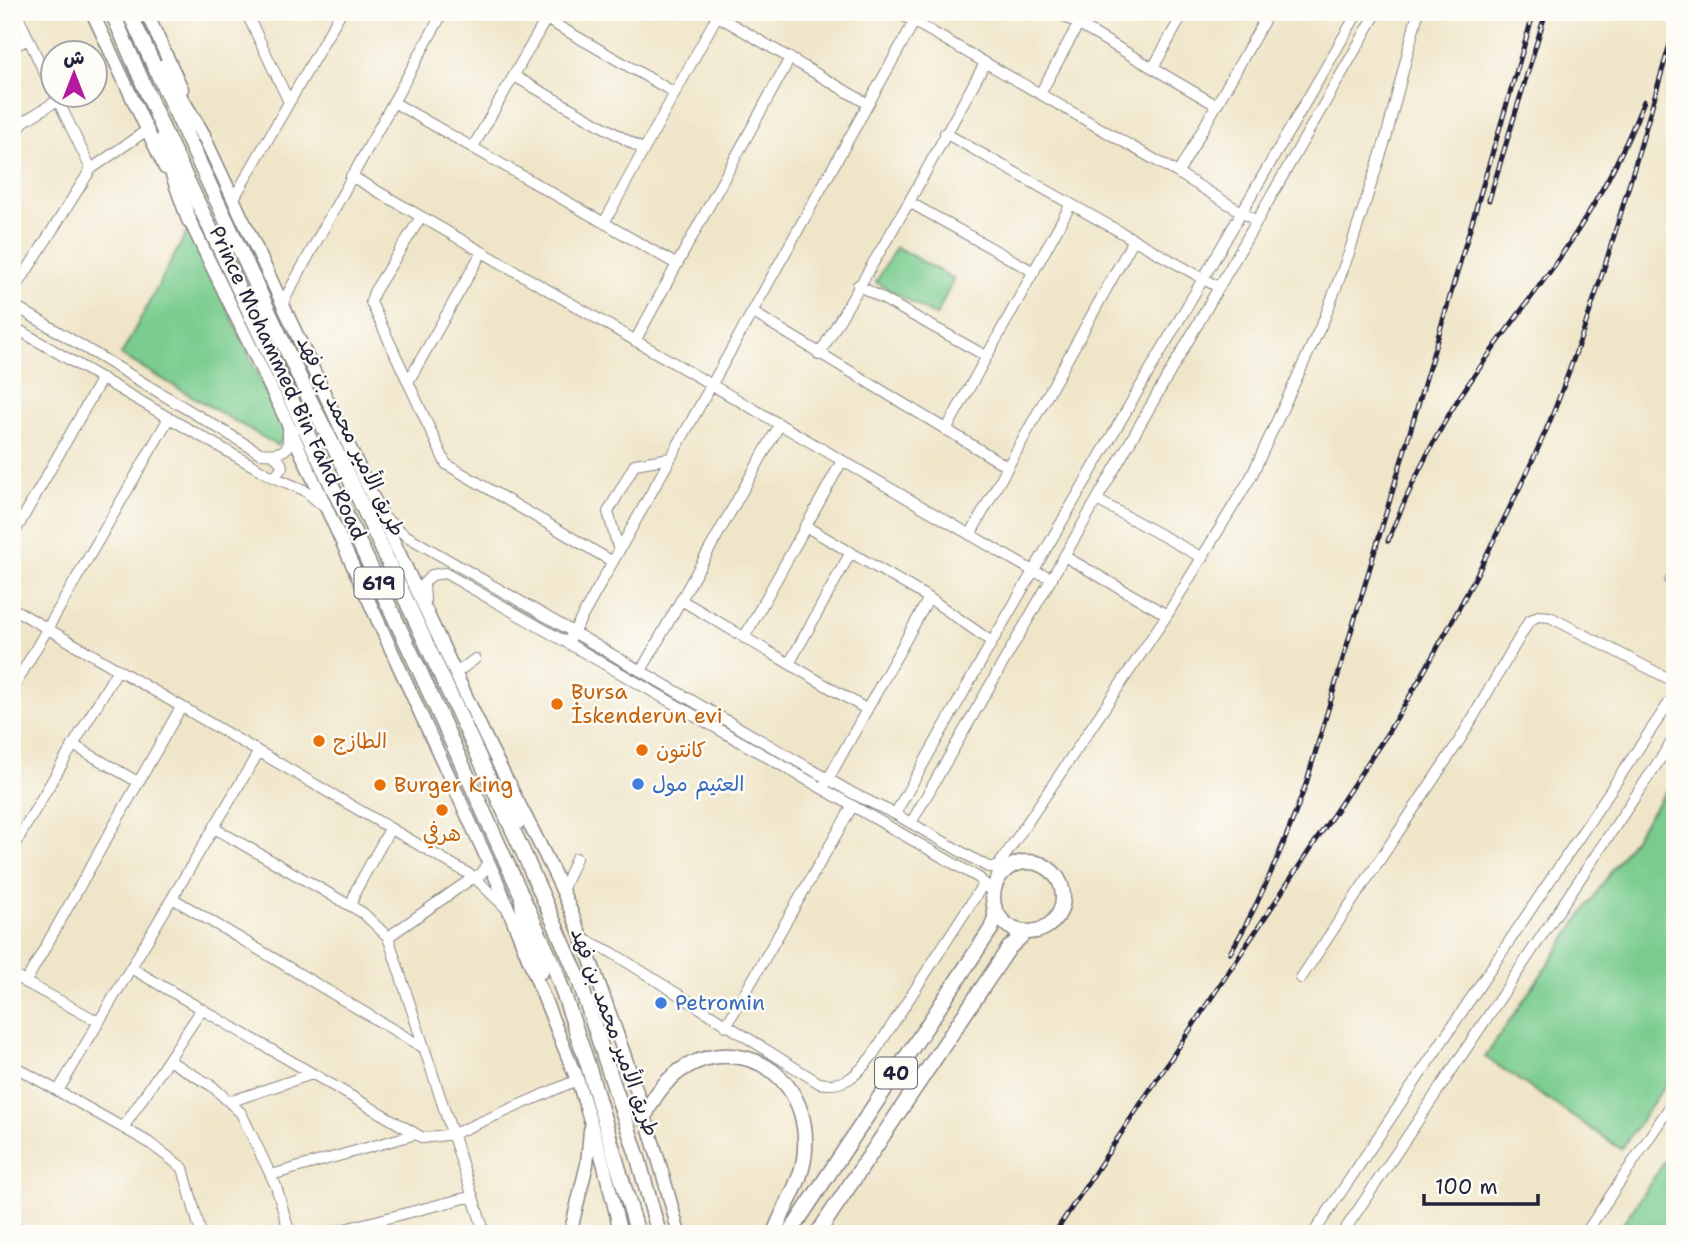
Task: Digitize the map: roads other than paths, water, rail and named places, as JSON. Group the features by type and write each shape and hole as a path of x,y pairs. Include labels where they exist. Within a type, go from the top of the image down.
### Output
{"highway":[{"name":"طريق الأمير محمد بن فهد","path":"112,12 162,127 320,456 555,969 619,1164 638,1234"},
{"name":"طريق الأمير محمد بن فهد","path":"129,12 524,855 578,977 638,1158 659,1234"},
{"path":"129,12 203,135"},
{"path":"121,31 189,220"},
{"path":"509,785 510,802 522,834 524,855"},
{"path":"1031,863 1044,866 1055,874 1062,886 1062,906 1056,918 1046,928 1026,932 1007,925 994,902 1003,868 1031,863"},
{"name":"40","path":"789,1234 991,929 995,918 994,902"},
{"name":"40","path":"817,1234 1009,948 1026,932"},
{"path":"645,1116 658,1089 676,1071 696,1060 723,1056 742,1057 766,1067 784,1081 794,1096 803,1121 805,1150 798,1182 774,1234"}],"main road":[{"name":"Prince Mohammed Bin Fahd Road","path":"92,12 286,422 488,861 577,1080"},
{"name":"Prince Mohammed Bin Fahd Road","path":"146,12 583,939 662,1167 679,1234"},
{"path":"520,888 522,912 591,1123 621,1234"},
{"path":"569,1234 587,1164 591,1123"}],"street":[{"path":"16,12 38,59"},
{"path":"233,200 341,12"},
{"path":"283,302 443,12"},
{"path":"897,12 1178,173 1256,221"},
{"path":"1057,12 1216,105"},
{"path":"1040,94 1085,12"},
{"path":"1153,68 1184,12"},
{"path":"1178,173 1269,12"},
{"path":"895,814 1358,12"},
{"path":"911,823 1377,12"},
{"path":"385,518 405,535 829,779 988,867 1003,868 1167,615 1251,477 1325,317 1349,253 1386,138 1418,12"},
{"path":"247,13 289,102"},
{"path":"604,223 675,93 714,14 868,104"},
{"path":"473,147 548,16 675,93"},
{"path":"568,642 914,22"},
{"path":"12,47 29,39"},
{"path":"635,341 790,58"},
{"path":"819,355 909,202 985,63"},
{"path":"514,76 644,150"},
{"path":"393,102 676,264"},
{"path":"12,141 23,122 42,108"},
{"path":"62,108 91,169"},
{"path":"12,295 91,169 147,130"},
{"path":"945,133 1218,288"},
{"path":"351,176 970,535 1033,571 1052,578"},
{"path":"909,202 1034,272"},
{"path":"946,430 1071,204"},
{"path":"421,217 374,292 371,302 446,464 613,562"},
{"path":"970,535 1134,239"},
{"path":"408,382 482,252"},
{"path":"858,285 986,356"},
{"path":"12,304 260,453 282,452 288,446 286,422"},
{"path":"752,312 1008,467"},
{"path":"12,326 271,476 304,490 327,511"},
{"path":"12,537 16,523 103,378"},
{"path":"12,690 169,418"},
{"path":"641,671 780,425"},
{"path":"271,476 277,474 282,467 273,454"},
{"path":"619,551 608,512 635,464 670,458"},
{"path":"744,638 842,461"},
{"path":"1097,500 1203,558"},
{"path":"805,526 929,598 992,642"},
{"path":"789,664 851,552"},
{"path":"1064,556 1167,615"},
{"path":"425,606 424,583 432,575 445,573 979,878 994,902"},
{"path":"1675,576 1671,581 1675,586"},
{"path":"822,790 929,598"},
{"path":"681,600 866,709"},
{"path":"12,608 474,877 510,912"},
{"path":"1301,978 1461,738 1529,621 1533,618 1550,617 1675,682"},
{"path":"456,673 475,659"},
{"path":"14,842 118,669"},
{"path":"1312,1234 1675,694"},
{"path":"25,983 181,707"},
{"path":"1342,1234 1675,737"},
{"path":"73,746 138,782"},
{"path":"58,1091 258,753"},
{"path":"726,1026 852,807"},
{"path":"214,828 351,906 388,937 485,1234"},
{"path":"351,906 356,890 390,829"},
{"path":"562,891 576,858"},
{"path":"388,937 482,873 488,861"},
{"path":"583,939 611,952 819,1083 838,1085 856,1076 873,1056 984,883"},
{"path":"172,898 424,1048"},
{"path":"131,968 423,1138 453,1134 577,1080"},
{"path":"12,975 99,1022"},
{"path":"123,1128 202,1010"},
{"path":"168,1060 212,1086 241,1113 271,1175 290,1234"},
{"path":"12,1065 148,1142 183,1168 201,1234"},
{"path":"229,1102 312,1074"},
{"path":"1585,1234 1675,1100"},
{"path":"271,1175 416,1134"},
{"path":"325,1234 474,1196"},
{"path":"12,1226 27,1234"}],"railway":[{"path":"1230,953 1272,870 1306,784 1534,12"},
{"path":"1489,200 1546,12"},
{"path":"1054,1234 1387,734 1436,651 1480,568 1544,436 1594,301 1675,27"},
{"path":"1388,541 1420,468 1449,415 1583,222 1606,183 1644,101"}],"place":[{"name":"Bursa İskenderun evi","path":"557,704"},
{"name":"الطازج","path":"319,741"},
{"name":"كانتون","path":"642,750"},
{"name":"العثيم مول","path":"638,784"},
{"name":"Burger King","path":"380,785"},
{"name":"هرفي","path":"442,810"},
{"name":"Petromin","path":"661,1003"}]}
